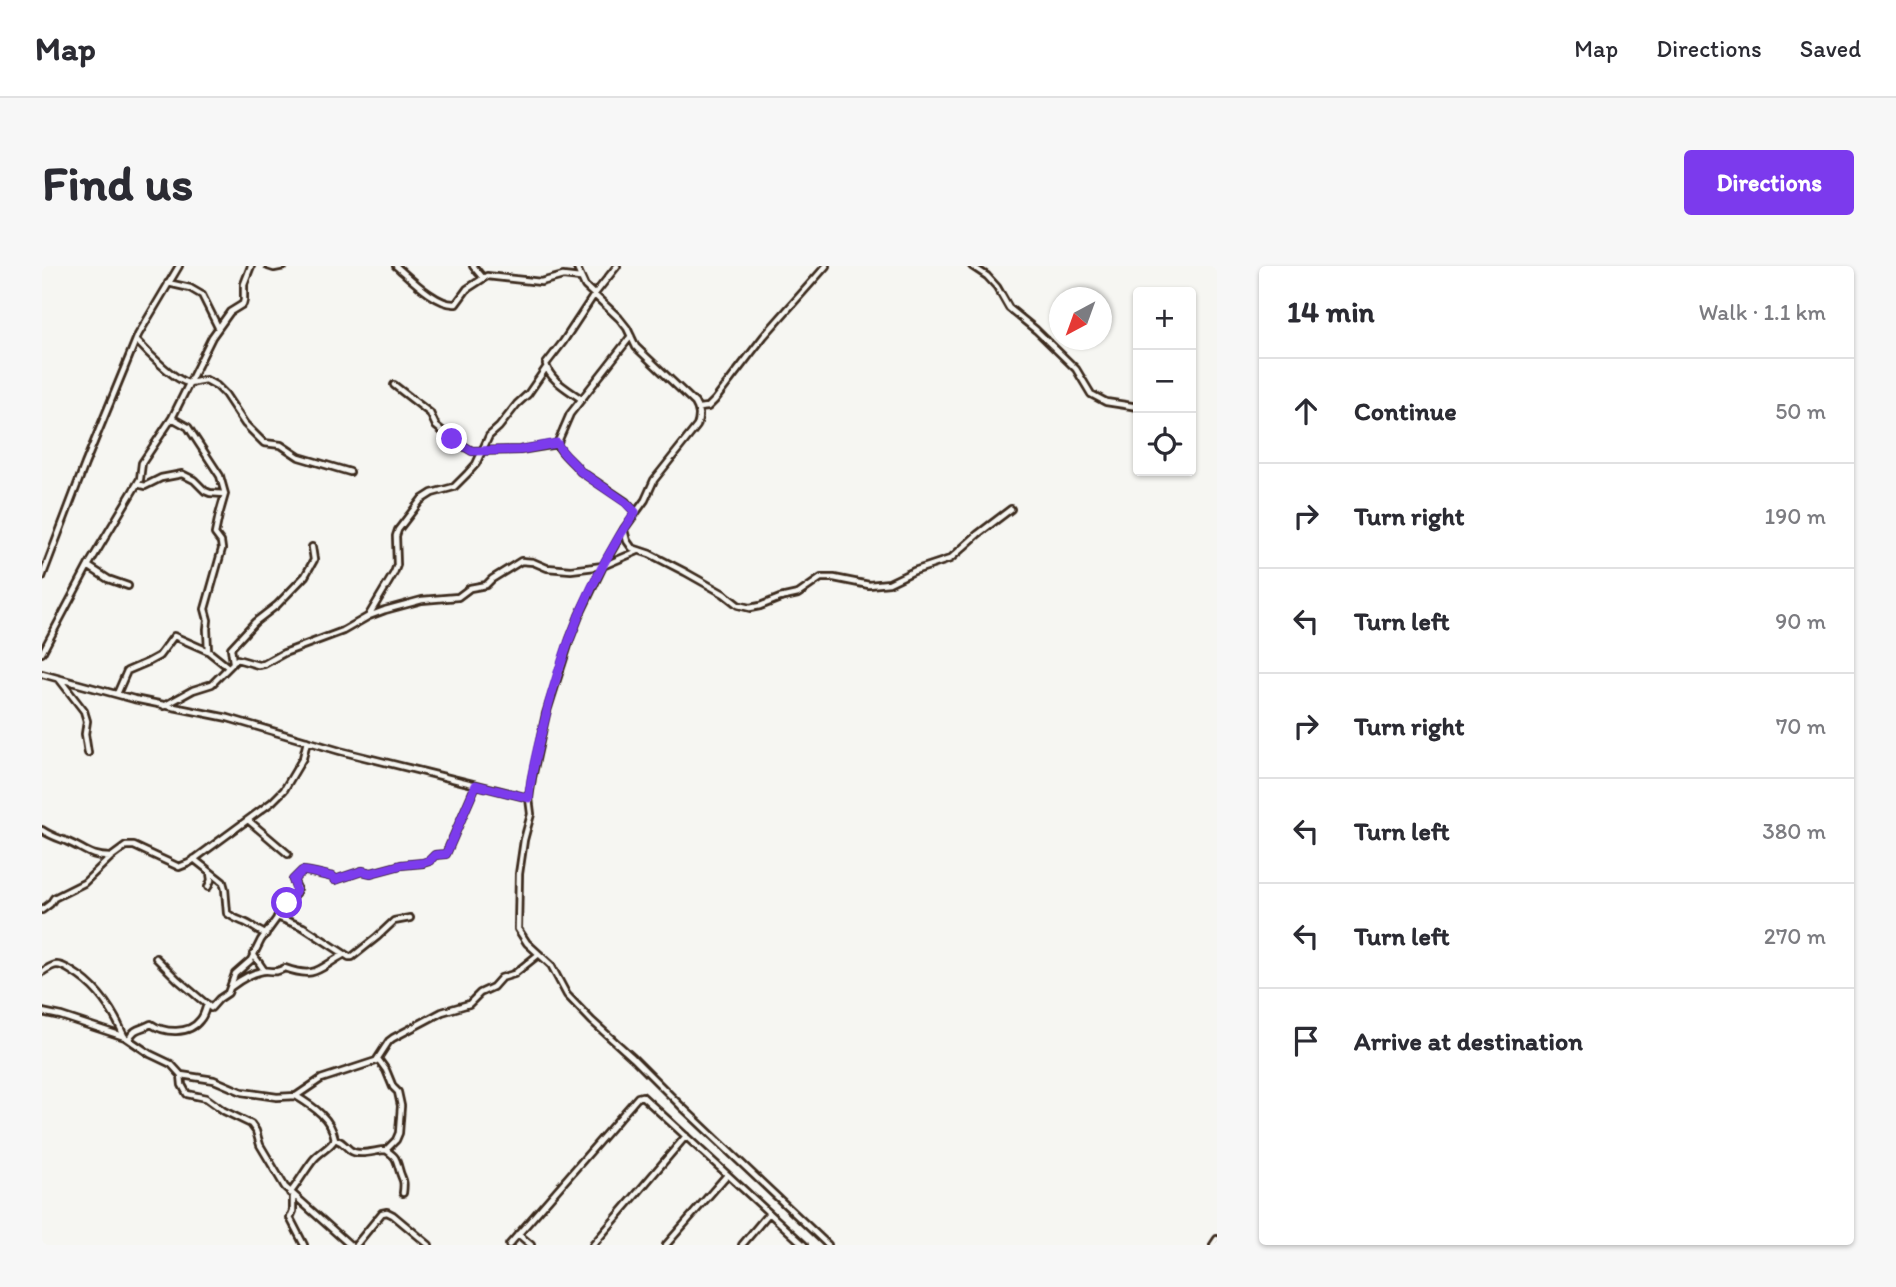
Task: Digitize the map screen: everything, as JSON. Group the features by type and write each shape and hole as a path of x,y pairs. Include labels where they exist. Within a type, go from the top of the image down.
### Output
{"street":[{"path":"42,577 136,340 179,266"},
{"path":"42,653 88,566 137,484 142,463 175,419 175,411 218,327 230,312 243,304 244,284 251,266"},
{"path":"268,266 284,266"},
{"path":"396,266 448,305 456,304 467,289 487,276 541,282 563,276 580,278"},
{"path":"473,266 482,278"},
{"path":"576,266 580,278 619,318 640,351 698,408 699,417 696,426 654,480 645,500 624,529 579,616 552,694 536,755 529,798 531,814 519,874 518,929 527,943 551,965 567,995 592,1021 828,1245"},
{"path":"369,616 397,565 398,530 421,499 456,485 476,464 489,436 528,394 546,368 547,361 617,266"},
{"path":"698,408 712,404 764,336 826,266"},
{"path":"972,266 997,287 1009,308 1076,369 1091,394 1106,401 1133,406"},
{"path":"168,283 190,288 202,295 218,327"},
{"path":"631,336 570,414 557,443 562,454 580,471 635,512"},
{"path":"136,340 161,364 189,383 206,380 217,386 245,424 264,443 281,445 299,457 350,472"},
{"path":"546,368 556,380 581,399"},
{"path":"394,385 430,413 436,426 472,451 520,450 557,443"},
{"path":"175,419 191,431 220,476 225,494 215,534 222,549 205,609 208,620 208,651"},
{"path":"137,484 145,486 177,474 189,476 205,491 225,494"},
{"path":"624,529 629,546 685,572 738,605 750,608 798,594 821,578 869,585 889,583 950,559 1012,509"},
{"path":"233,662 231,648 305,576 314,560 312,547"},
{"path":"164,706 212,684 233,662 240,659 258,665 264,664 284,653 343,631 369,616 395,607 422,600 458,597 470,588 486,585 521,561 533,562 547,568 571,570 603,566 638,551"},
{"path":"88,566 108,579 128,586"},
{"path":"117,694 127,671 159,656 174,636 208,651 228,667"},
{"path":"42,674 164,706 228,718 529,798"},
{"path":"59,679 84,711 88,754"},
{"path":"42,910 54,898 89,880 111,857 130,845 179,867 194,859 284,790 303,758 307,741"},
{"path":"156,958 211,1008 228,993 236,974 248,963 296,892 293,880 302,871 333,877 335,880 362,871 371,873 422,863 435,855 446,854 476,785"},
{"path":"248,820 288,854"},
{"path":"42,830 90,854 111,857"},
{"path":"194,859 223,882 228,913 266,934"},
{"path":"208,887 210,872"},
{"path":"277,917 303,927 349,957 377,937 394,920 410,918"},
{"path":"253,954 265,971"},
{"path":"181,1075 215,1080 242,1092 277,1097 296,1096 321,1079 370,1064 378,1059 389,1041 442,1012 469,1004 477,995 494,987 501,978 514,974 539,954"},
{"path":"231,987 248,976 265,971 275,972 285,968 312,973 344,955"},
{"path":"42,972 60,965 83,978 103,998 127,1038"},
{"path":"127,1038 137,1029 151,1024 160,1030 169,1031 188,1028 197,1024 207,1004"},
{"path":"42,1012 127,1038 144,1051 171,1064 181,1075 187,1094 206,1098 224,1111 247,1120 282,1182 350,1245"},
{"path":"335,1139 358,1153 386,1150 396,1140 401,1106 398,1092 378,1059"},
{"path":"296,1096 325,1116 332,1126 335,1139 331,1146 320,1152 312,1162 292,1194 294,1208 290,1218 304,1245"},
{"path":"509,1245 638,1097 642,1096 804,1245"},
{"path":"593,1245 686,1136"},
{"path":"386,1150 397,1160 404,1182 403,1193"},
{"path":"666,1245 727,1175"},
{"path":"356,1245 382,1213 387,1212 429,1245"},
{"path":"742,1245 769,1213"},
{"path":"518,1234 531,1245"},
{"path":"1213,1245 1217,1239"}],"route":[{"path":"287,903 296,892 293,880 302,871 333,877 335,880 362,871 371,873 422,863 435,855 446,854 476,785 529,798 546,714 579,616 603,566 635,512 580,471 562,454 557,443 520,450 472,451 452,439"}]}
